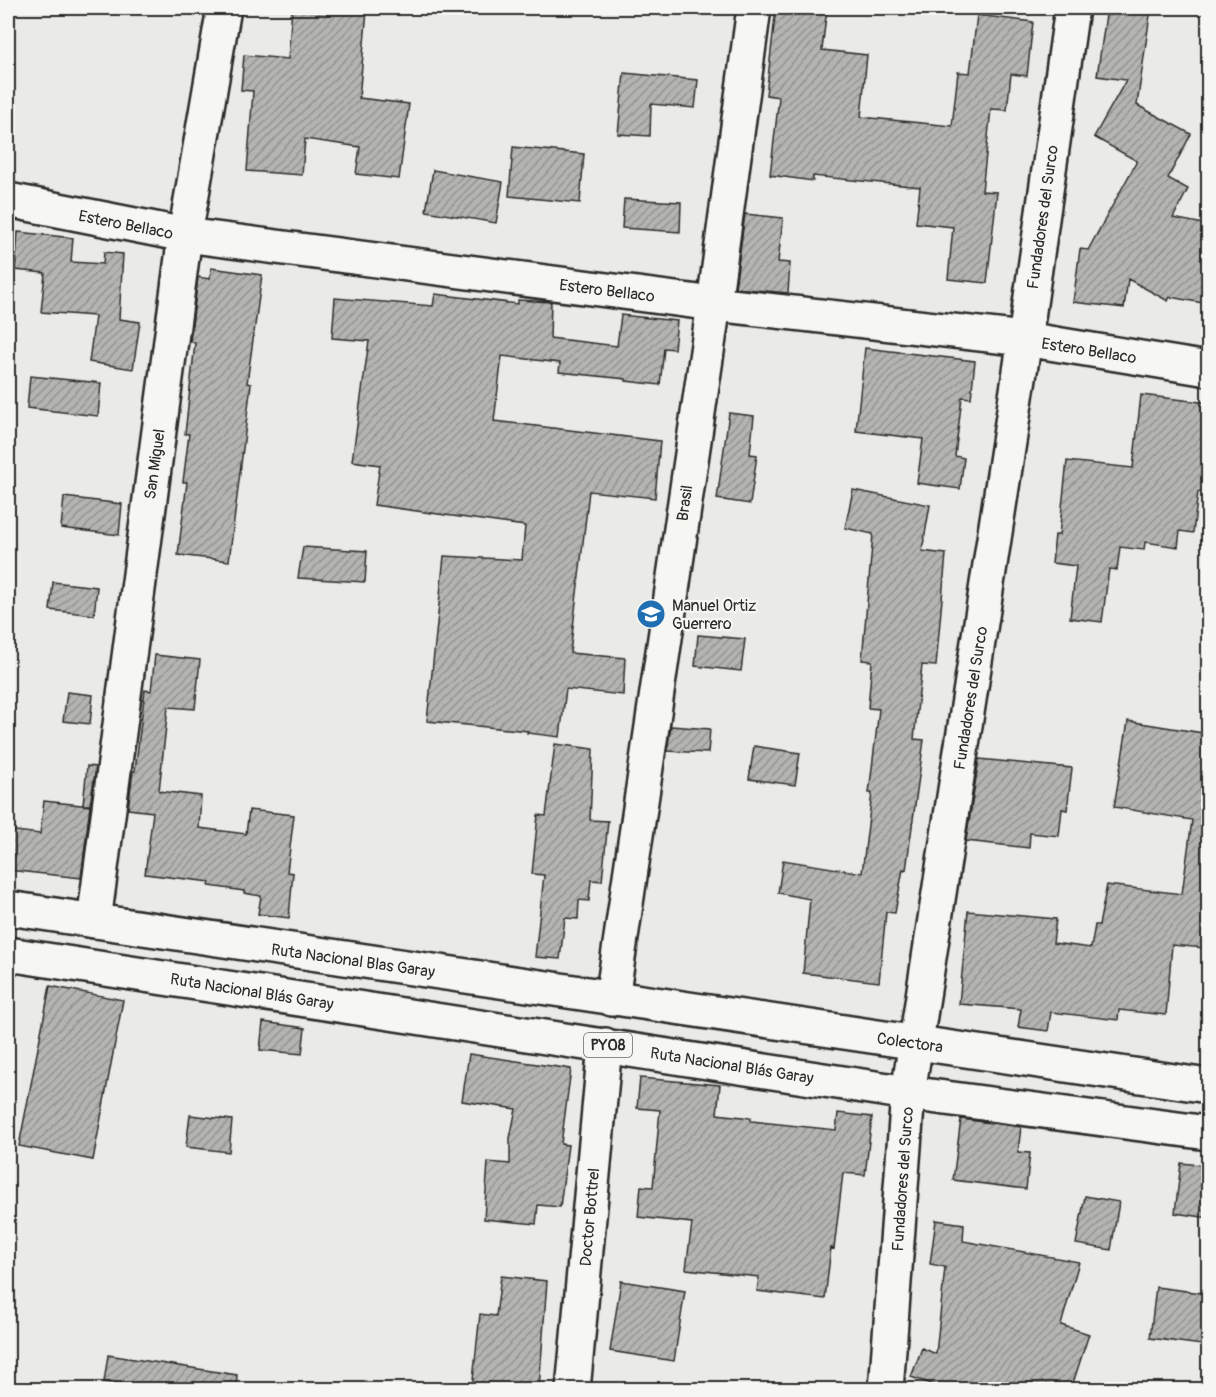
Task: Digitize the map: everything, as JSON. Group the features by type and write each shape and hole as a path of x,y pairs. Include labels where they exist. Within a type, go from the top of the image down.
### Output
{"main road":[{"name":"San Miguel","path":"94,921 185,235 224,8"},
{"name":"Brasil","path":"612,999 714,304 754,8"},
{"name":"Fundadores del Surco","path":"886,1389 908,1093 1025,339 1072,8"},
{"name":"Estero Bellaco","path":"8,200 185,235 714,304 1025,339 1209,369"},
{"path":"8,908 94,921"},
{"name":"Ruta Nacional Blas Garay","path":"94,921 612,999"},
{"name":"Ruta Nacional Blás Garay","path":"8,954 908,1093 1209,1133"},
{"name":"Colectora","path":"612,999 1209,1086"},
{"name":"Doctor Bottrel","path":"573,1389 605,1045"}],"building":[{"path":"292,8 367,11 359,98 409,104 399,179 356,174 360,147 305,139 302,175 247,171 253,91 241,90 244,55 288,59"},
{"path":"776,8 827,8 822,50 867,55 861,117 952,126 958,72 970,73 977,15 1033,22 1027,76 1011,74 1007,110 991,109 982,191 997,192 987,283 948,279 953,227 916,223 920,187 813,176 813,181 770,175 779,97 766,95"},
{"path":"1107,8 1151,8 1137,105 1191,134 1168,178 1188,189 1173,218 1209,225 1209,304 1170,297 1168,301 1128,279 1124,308 1073,302 1080,249 1088,250 1137,161 1094,137 1126,80 1097,76"},
{"path":"624,73 698,80 695,108 651,104 650,136 618,134"},
{"path":"513,147 584,154 580,203 509,196"},
{"path":"433,170 503,182 496,223 426,211"},
{"path":"624,199 681,202 680,232 622,228"},
{"path":"745,214 783,218 778,262 790,263 788,293 735,288"},
{"path":"18,232 73,238 71,262 103,264 104,252 123,254 119,319 140,322 133,369 89,362 95,316 41,312 45,273 15,270"},
{"path":"211,268 262,275 247,383 251,384 229,561 178,555 187,482 183,482 189,434 185,434 195,343 190,342 198,277 210,279"},
{"path":"435,294 518,304 518,300 551,302 550,338 617,346 621,315 677,321 674,349 664,348 660,385 559,372 560,363 502,356 494,421 660,441 655,498 589,491 570,653 625,658 623,695 566,689 560,737 527,733 528,731 427,721 444,556 522,560 525,526 374,505 380,465 352,461 369,341 332,338 335,298 433,306"},
{"path":"865,348 975,361 971,398 962,397 955,456 964,458 960,489 917,483 923,439 856,431"},
{"path":"30,376 101,383 98,416 27,408"},
{"path":"1141,395 1209,403 1209,493 1198,492 1193,533 1180,531 1178,547 1145,542 1144,550 1120,547 1117,570 1109,569 1102,622 1070,618 1076,566 1052,563 1055,535 1059,535 1067,461 1133,468"},
{"path":"729,413 754,416 750,454 757,455 750,504 717,499"},
{"path":"853,490 930,505 922,551 946,554 936,666 922,665 914,739 924,740 906,870 903,869 895,913 886,912 879,982 803,973 810,899 778,893 783,860 862,873 879,709 868,708 872,661 862,660 873,534 845,528"},
{"path":"64,497 122,504 119,535 61,528"},
{"path":"303,547 367,551 365,582 298,578"},
{"path":"53,582 97,587 94,615 50,610"},
{"path":"698,635 745,639 741,671 695,666"},
{"path":"155,655 200,660 195,709 168,707 159,791 201,796 199,828 246,834 249,810 294,815 287,872 293,873 289,918 258,914 261,896 209,886 210,882 145,874 153,812 128,809 145,690 151,691"},
{"path":"67,692 93,695 90,724 63,721"},
{"path":"1128,721 1209,734 1209,927 1205,927 1204,948 1172,945 1166,1015 1119,1010 1118,1020 1051,1012 1048,1031 1018,1027 1021,1009 959,1004 968,911 1056,919 1053,943 1091,948 1095,925 1099,925 1107,885 1182,894 1192,820 1114,807"},
{"path":"671,726 710,729 708,753 667,751"},
{"path":"555,744 593,749 590,820 608,821 602,881 591,880 589,901 579,900 578,919 565,918 560,959 535,957 544,875 532,874 538,815 546,816"},
{"path":"754,746 800,753 795,785 749,779"},
{"path":"979,759 1072,768 1067,810 1062,809 1059,836 1030,833 1029,848 966,841"},
{"path":"87,766 96,767 90,805 83,805"},
{"path":"44,801 90,806 81,878 8,870 8,830 40,834"},
{"path":"50,986 123,1000 93,1160 19,1146"},
{"path":"263,1022 305,1028 302,1054 260,1050"},
{"path":"469,1054 571,1069 561,1144 568,1145 560,1207 538,1205 536,1224 484,1219 488,1162 510,1164 510,1138 516,1109 462,1101"},
{"path":"640,1078 720,1085 717,1114 751,1118 751,1121 836,1130 838,1113 872,1117 865,1175 843,1173 834,1249 831,1248 825,1299 757,1291 759,1277 686,1269 692,1223 638,1217 641,1186 653,1187 660,1110 637,1108"},
{"path":"190,1115 232,1120 229,1152 186,1147"},
{"path":"961,1119 1021,1127 1018,1152 1030,1153 1026,1189 953,1180"},
{"path":"1181,1163 1209,1166 1209,1218 1175,1213"},
{"path":"1085,1196 1119,1202 1111,1250 1076,1244"},
{"path":"936,1220 964,1224 963,1241 1079,1262 1061,1325 1089,1334 1071,1389 946,1389 911,1377 922,1348 936,1354 945,1267 930,1264"},
{"path":"501,1276 547,1281 539,1389 472,1389 480,1314 496,1316"},
{"path":"621,1281 685,1291 674,1361 610,1351"},
{"path":"1156,1287 1209,1294 1209,1346 1150,1338"},
{"path":"108,1355 237,1375 236,1389 155,1389 104,1382"}],"place":[{"name":"Manuel Ortiz Guerrero","path":"651,614"}]}
